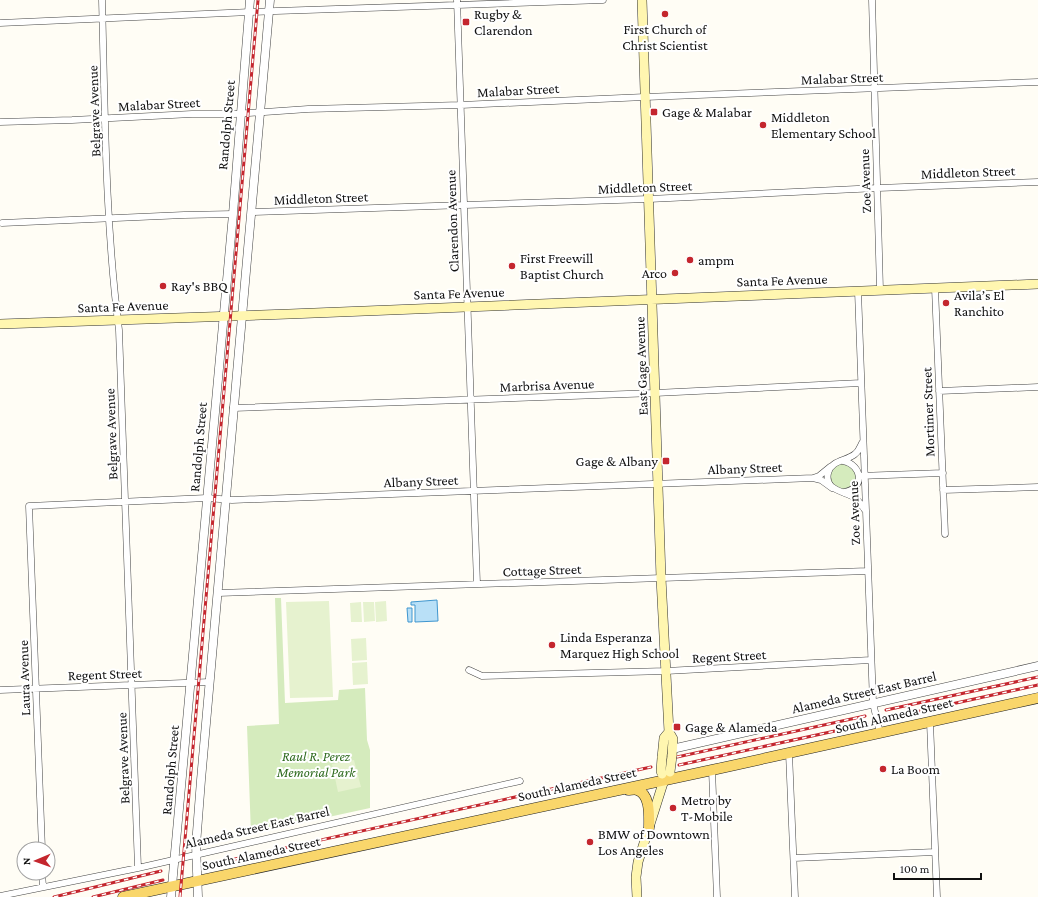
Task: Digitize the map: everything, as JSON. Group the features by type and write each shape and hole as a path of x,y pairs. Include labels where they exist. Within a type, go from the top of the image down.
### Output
{"main road":[{"name":"East Gage Avenue","path":"637,897 637,870 672,753 673,739 669,732 661,578 642,0"},
{"name":"Santa Fe Avenue","path":"0,324 1038,284"},
{"name":"South Alameda Street","path":"122,897 620,790 665,775 712,770 1038,698"},
{"name":"East Gage Avenue","path":"665,775 661,771 662,758 664,738 669,732"},
{"path":"620,790 638,790 643,794 647,800 649,828"}],"street":[{"name":"Belgrave Avenue","path":"102,0 109,218 118,320 126,501 138,868"},
{"name":"Randolph Street","path":"171,897 176,859 233,214 250,0"},
{"path":"198,897 197,854 201,787 233,408 243,315 270,0"},
{"path":"0,23 457,3 603,0"},
{"name":"Zoe Avenue","path":"872,0 880,290"},
{"name":"Clarendon Avenue","path":"457,3 477,584"},
{"name":"Malabar Street","path":"0,122 1038,82"},
{"name":"Middleton Street","path":"252,212 649,199 1038,182"},
{"path":"2,222 233,214"},
{"name":"Mortimer Street","path":"935,288 945,534"},
{"name":"Zoe Avenue","path":"858,291 863,442 862,476 866,511 872,703 880,733"},
{"name":"Marbrisa Avenue","path":"233,408 656,393 861,383"},
{"path":"939,391 1038,387"},
{"path":"813,478 819,476 835,463 844,461 856,454 863,442"},
{"path":"844,461 854,465 862,476"},
{"path":"831,466 828,476 832,488"},
{"path":"862,476 942,473"},
{"path":"844,492 850,491 855,487 862,476"},
{"name":"Albany Street","path":"29,506 207,498 225,500 813,478 821,480 832,488 844,492 856,499 866,511"},
{"path":"943,490 1038,487"},
{"name":"Laura Avenue","path":"29,506 42,841"},
{"name":"Cottage Street","path":"218,593 868,571"},
{"name":"Regent Street","path":"469,670 482,676 666,671 871,660"},
{"name":"Alameda Street East Barrel","path":"672,753 872,703 1038,666"},
{"name":"Regent Street","path":"0,690 210,682"},
{"path":"930,722 937,897"},
{"path":"789,753 795,897"},
{"path":"712,770 717,897"},
{"name":"Alameda Street East Barrel","path":"0,896 138,868 520,781"},
{"path":"794,858 935,852"},
{"path":"43,881 43,887"}],"green space":[{"path":"843,463 852,467 856,476 852,485 843,489 834,485 830,476 834,467"},
{"name":"Raul R. Perez Memorial Park","path":"275,598 281,598 285,703 338,700 339,690 365,688 367,740 370,750 370,808 251,834 247,726 279,724"},
{"path":"329,601 333,697 290,698 286,602"},
{"path":"386,601 387,621 376,622 375,602"},
{"path":"361,602 362,622 351,622 350,603"},
{"path":"363,602 374,602 375,621 364,622"},
{"path":"366,638 367,660 352,661 351,639"},
{"path":"367,662 368,684 353,685 352,663"},
{"path":"354,760 361,787 338,792 332,764"}],"water":[{"path":"437,600 438,621 415,622 415,605 411,605 411,602"},
{"path":"407,608 412,608 412,622 408,622"}],"railway":[{"path":"180,897 258,0"},
{"path":"886,710 1038,677"},
{"path":"888,718 1038,685"},
{"path":"677,757 865,716"},
{"path":"679,765 867,724"},
{"path":"208,865 651,767"},
{"path":"54,897 161,871"},
{"path":"93,897 163,880"}],"place":[{"name":"First Church of Christ Scientist","path":"665,14"},
{"name":"Rugby & Clarendon","path":"466,22"},
{"name":"Gage & Malabar","path":"654,112"},
{"name":"Middleton Elementary School","path":"763,125"},
{"name":"ampm","path":"690,260"},
{"name":"First Freewill Baptist Church","path":"512,266"},
{"name":"Arco","path":"675,273"},
{"name":"Ray's BBQ","path":"163,286"},
{"name":"Avila’s El Ranchito","path":"946,303"},
{"name":"Gage & Albany","path":"666,461"},
{"name":"Linda Esperanza Marquez High School","path":"552,645"},
{"name":"Gage & Alameda","path":"677,727"},
{"name":"La Boom","path":"883,769"},
{"name":"Metro by T-Mobile","path":"673,808"},
{"name":"BMW of Downtown Los Angeles","path":"590,842"}]}
